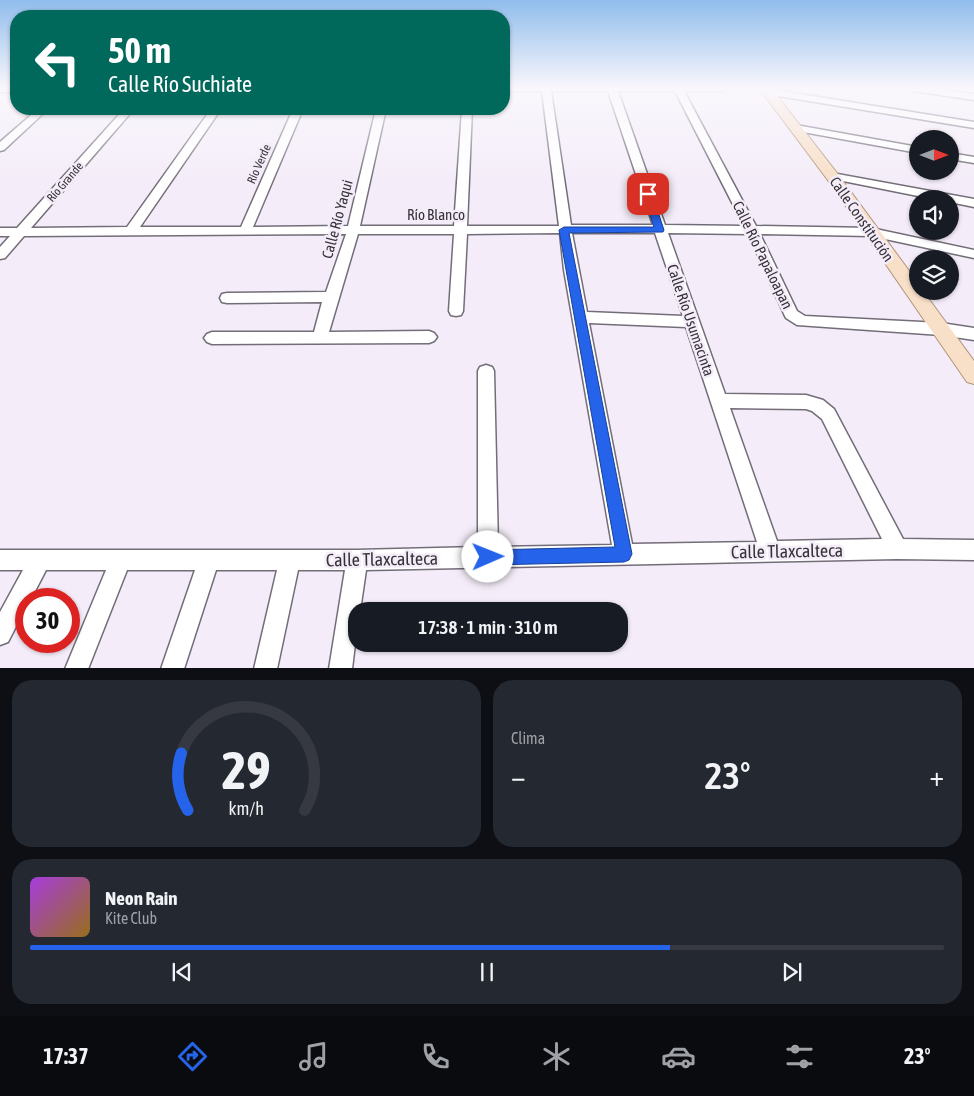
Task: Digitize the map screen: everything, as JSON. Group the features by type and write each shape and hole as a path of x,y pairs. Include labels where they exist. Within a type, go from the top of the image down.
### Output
{"main road":[{"name":"Calle Constitución","path":"789,119 832,176 974,376"}],"street":[{"path":"0,148 32,119"},
{"name":"Río Grande","path":"0,255 120,119"},
{"path":"131,231 209,119"},
{"name":"Río Verde","path":"245,231 294,119"},
{"name":"Calle Río Yaqui","path":"320,336 330,297 354,231 379,119"},
{"path":"456,311 466,119"},
{"path":"550,119 564,230 624,554"},
{"name":"Calle Río Usumacinta","path":"623,119 770,551"},
{"name":"Calle Río Papaloapan","path":"694,119 752,230 791,314 795,318 802,321 941,329"},
{"path":"940,119 974,125"},
{"path":"796,128 909,148"},
{"path":"959,158 974,160"},
{"path":"832,176 974,203"},
{"name":"Río Blanco","path":"0,232 564,230 871,232 974,254"},
{"path":"227,298 330,297"},
{"path":"581,317 691,322"},
{"path":"941,329 974,334"},
{"path":"212,338 429,336"},
{"path":"486,372 488,557"},
{"path":"719,401 806,402 817,405 828,414 897,548"},
{"name":"Calle Tlaxcalteca","path":"0,560 357,560 897,548 974,550"},
{"path":"0,634 40,560"},
{"path":"76,668 121,560"},
{"path":"172,668 209,560"},
{"path":"265,668 290,560"},
{"path":"340,668 357,560"}],"route":[{"path":"488,557 624,554 564,230 660,230 648,194"}]}
